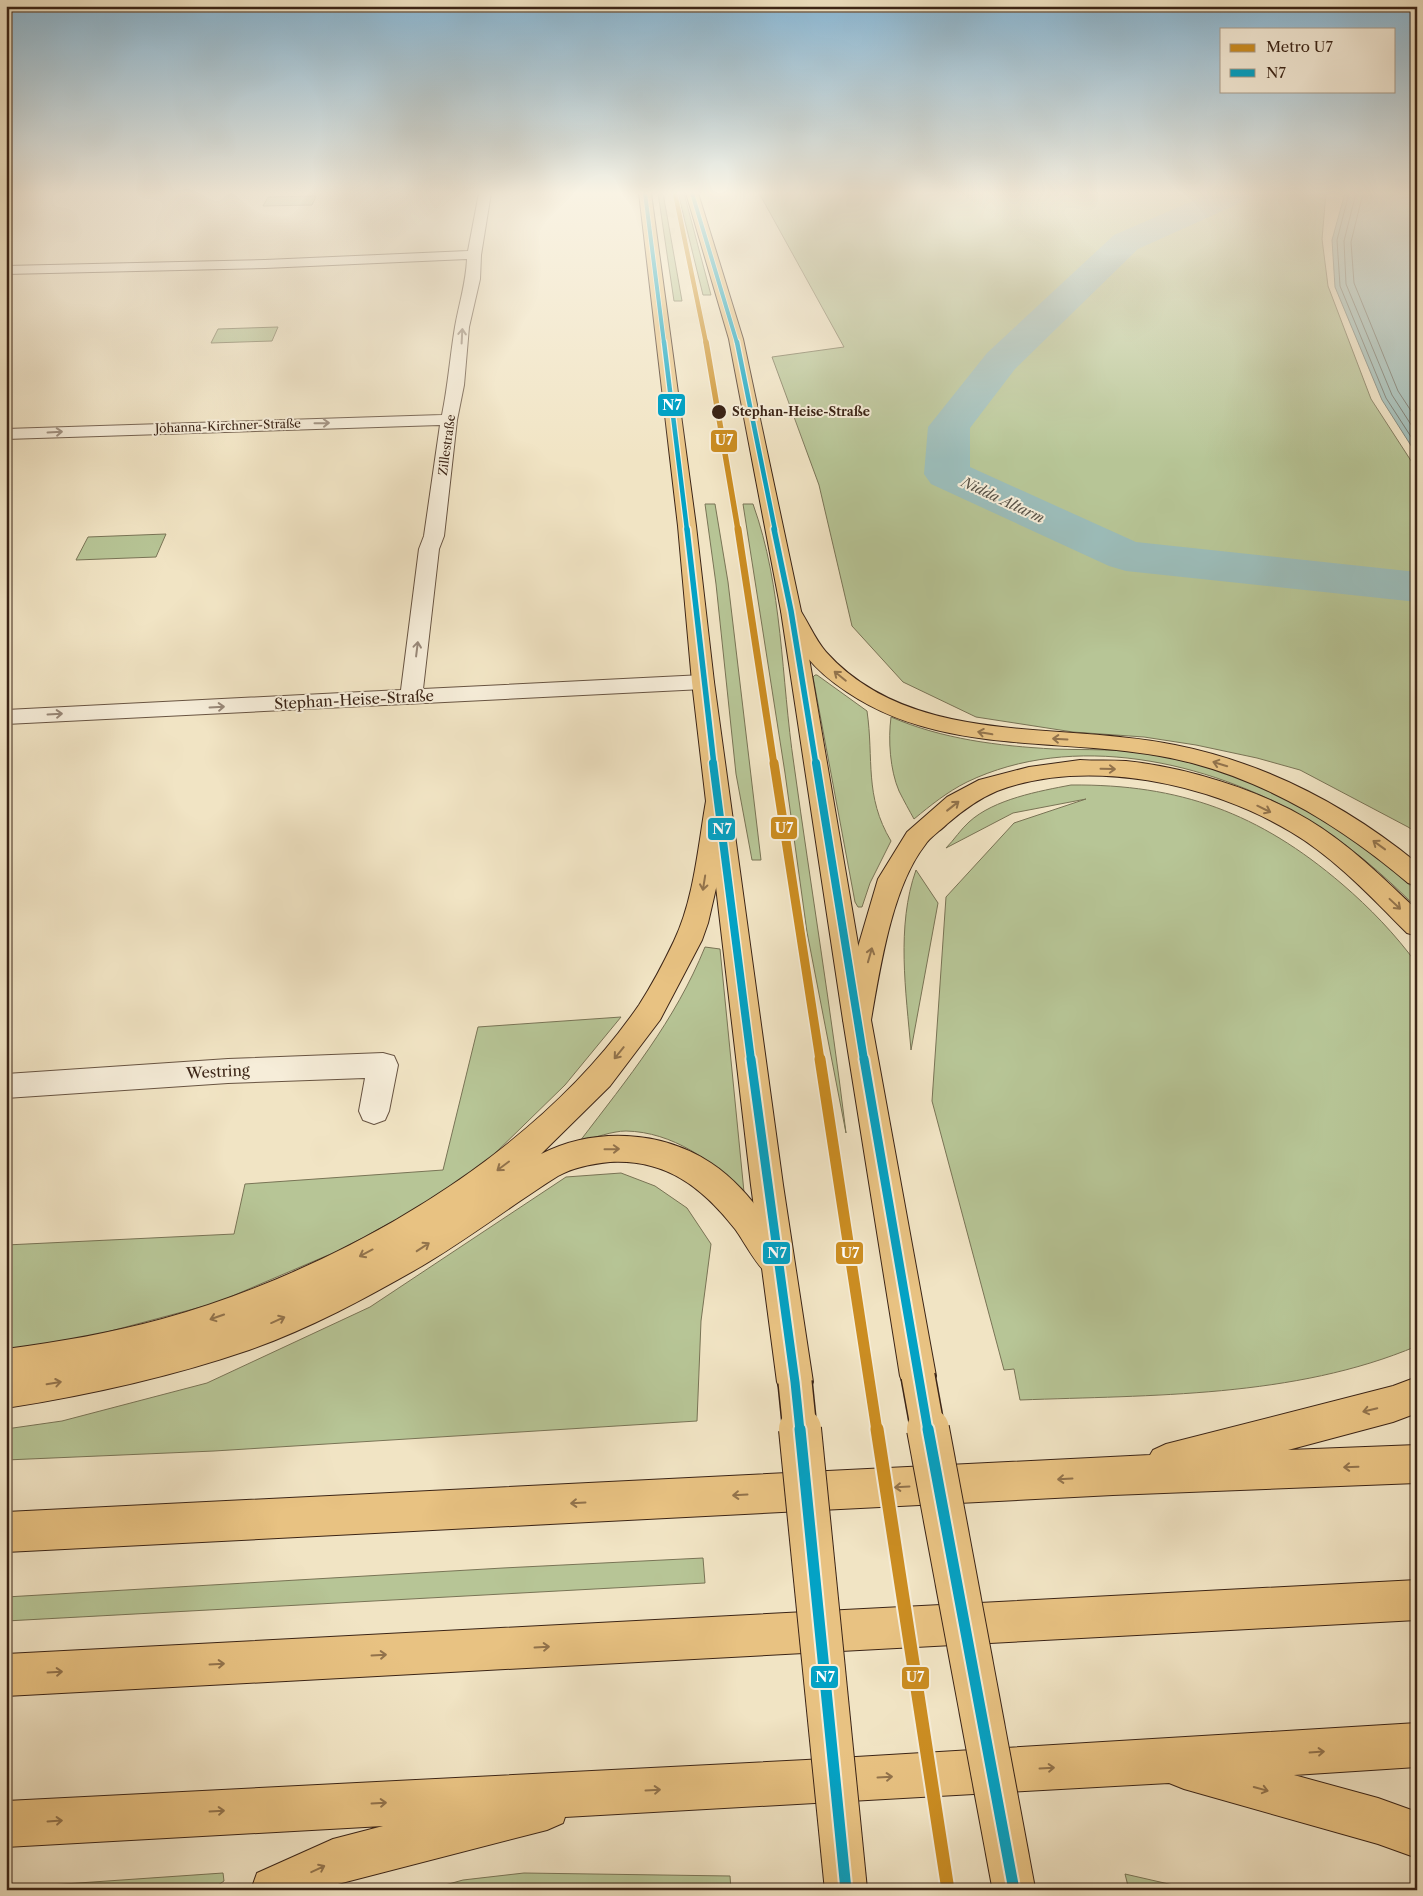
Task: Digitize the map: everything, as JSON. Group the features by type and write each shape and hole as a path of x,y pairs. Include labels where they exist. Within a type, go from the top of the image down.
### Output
{"main road":[{"path":"656,281 686,526 702,682 777,1261 795,1382 846,1890"},
{"path":"718,281 736,339 791,611 857,1020 918,1376 1014,1890"},
{"path":"791,611 811,648 851,685 880,703 938,724 978,732 1001,736 1118,743 1159,749 1224,765 1266,780 1315,803 1374,841 1417,877"},
{"path":"857,1020 867,964 891,879 916,838 956,803 988,786 1029,775 1080,768 1126,769 1186,780 1243,798 1300,826 1352,864 1417,926"},
{"path":"6,1367 81,1355 156,1337 256,1304 329,1273 402,1234 465,1194 507,1162 546,1130 619,1054 648,1014 671,976 701,904 718,801"},
{"path":"6,1390 76,1380 172,1357 258,1329 335,1294 411,1254 526,1180 564,1158 598,1149 630,1149 655,1154 683,1163 713,1181 736,1204 777,1261"},
{"path":"1113,1476 1393,1404 1417,1395"},
{"path":"6,1532 1113,1476 1417,1464"},
{"path":"6,1675 1417,1600"},
{"path":"6,1824 1163,1762 1417,1745"},
{"path":"1163,1762 1378,1821 1417,1835"},
{"path":"274,1890 334,1862 604,1792"}],"street":[{"name":"Zillestraße","path":"411,697 429,549 434,536 456,385 462,327 472,281"},
{"name":"Johanna-Kirchner-Straße","path":"6,434 450,420"},
{"name":"Stephan-Heise-Straße","path":"6,717 702,682"},
{"name":"Westring","path":"6,1086 228,1071 383,1065 374,1111"}],"green space":[{"path":"671,281 679,281 682,301 674,301"},
{"path":"700,281 707,281 711,295 703,295"},
{"path":"808,281 1327,281 1371,399 1417,470 1417,833 1300,770 1257,758 1196,745 1144,737 1073,732 976,717 903,682 852,626 819,485 772,357 844,347"},
{"path":"278,327 272,341 211,343 218,329"},
{"path":"705,504 715,504 728,582 761,860 752,860 736,774 716,584"},
{"path":"743,504 753,504 763,536 776,601 794,765 846,1133 807,932 785,773"},
{"path":"166,534 156,557 76,560 88,537"},
{"path":"815,675 867,711 873,793 883,824 891,841 870,883 862,907 858,907 855,902 813,677"},
{"path":"891,717 930,731 991,743 1054,749 1125,751 1166,757 1206,767 1245,780 1319,816 1354,839 1387,864 1417,892 1417,908 1364,859 1335,837 1305,818 1267,798 1226,781 1183,768 1139,760 1095,756 1051,758 1008,767 967,782 939,799 914,819 896,783 890,745"},
{"path":"1071,785 1111,786 1148,790 1183,797 1249,821 1280,838 1311,859 1342,884 1382,922 1417,964 1417,1346 1370,1363 1322,1376 1272,1385 1222,1391 1020,1400 1014,1369 1004,1370 932,1101 946,897 1014,823 1086,799 1013,813 946,848 969,822 991,807 1018,797"},
{"path":"916,870 938,903 911,1050 905,982 904,936 910,891"},
{"path":"705,947 720,949 744,1192 705,1159 691,1150 660,1137 621,1131 580,1141 633,1071 665,1024 680,1000"},
{"path":"621,1017 565,1085 485,1163 416,1209 340,1250 216,1303 43,1349 6,1351 6,1245 234,1234 245,1184 443,1170 478,1027"},
{"path":"621,1173 655,1186 687,1208 711,1244 701,1321 697,1421 214,1451 6,1460 6,1429 62,1421 207,1383 370,1307 566,1177"},
{"path":"703,1558 705,1583 6,1621 6,1597"},
{"path":"223,1873 224,1881 211,1890 6,1890 6,1888"},
{"path":"524,1873 730,1876 731,1890 427,1890 463,1880"},
{"path":"1125,1874 1195,1890 1129,1890"}],"water":[{"path":"1335,281 1417,281 1417,455 1382,400 1335,287"}],"waterway":[{"name":"Nidda Altarm","path":"1085,281 1001,361 949,427 947,474 1126,556 1417,587"}],"metro line":[{"name":"U7","path":"694,281 726,452 948,1890"}],"transit line":[{"name":"N7","path":"656,281 687,526 703,682 767,1185 795,1382 846,1890"},
{"name":"N7","path":"719,281 736,339 791,611 857,1020 918,1376 1014,1890"}],"place":[{"name":"Stephan-Heise-Straße","path":"719,412"}]}
